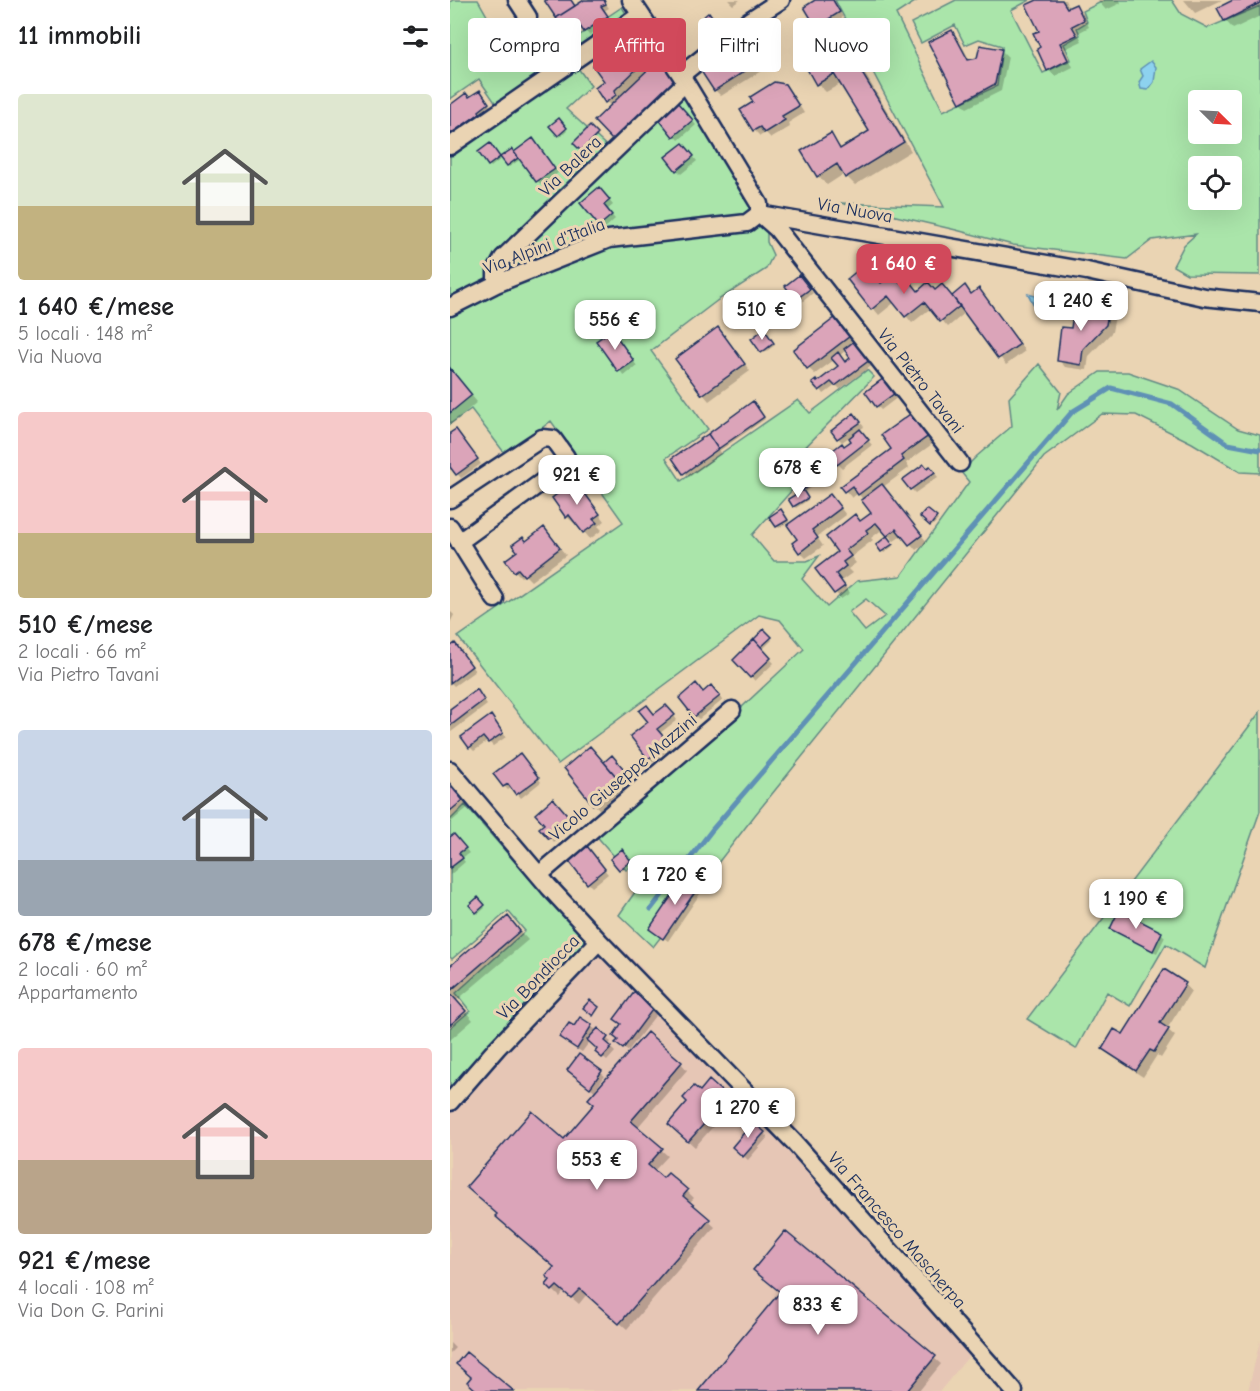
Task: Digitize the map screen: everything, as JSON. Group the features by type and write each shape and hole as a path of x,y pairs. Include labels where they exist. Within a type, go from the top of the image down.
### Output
{"street":[{"path":"517,0 528,17"},
{"name":"Via Balera","path":"496,284 495,272 503,258 683,79 750,20 781,0"},
{"path":"450,146 636,7 759,204 759,214"},
{"name":"Via Alpini d'Italia","path":"450,307 496,284 609,239 747,223 759,214"},
{"name":"Via Nuova","path":"759,214 1086,271 1204,297 1260,303"},
{"name":"Via Pietro Tavani","path":"759,214 777,229 960,463"},
{"path":"450,499 542,438 553,439 566,457 564,466 455,534 495,599"},
{"name":"Vicolo Giuseppe Mazzini","path":"539,875 732,710"},
{"name":"Via Bondiocca","path":"450,770 539,875 599,941 497,1048 450,1102"},
{"name":"Via Francesco Mascherpa","path":"599,941 794,1142 1014,1391"}],"shaded area":[{"path":"599,926 805,1137 978,1345 940,1391 450,1391 450,1096 586,954"},
{"path":"1260,1341 1260,1391 1248,1391"}],"green space":[{"path":"453,0 478,0 488,18 468,18 468,72 581,72 591,86 566,109 612,151 682,83 767,217 767,242 773,255 766,269 718,300 651,351 708,429 666,458 681,481 798,400 810,413 867,370 874,377 784,469 794,488 752,535 774,561 807,561 819,556 802,579 827,607 857,581 901,576 969,482 961,472 1012,426 1009,398 1039,364 1061,392 1057,410 1068,394 1100,372 1128,372 1178,389 1238,429 1260,435 1260,473 1240,472 1192,443 1136,415 1102,414 1044,457 755,815 653,947 619,915 647,875 637,862 626,870 594,833 727,721 804,649 780,620 759,615 558,764 458,637 623,522 551,421 506,455 471,409 450,424 450,145 501,111 479,79 450,99 450,2","holes":["866,599 885,616 865,631 849,612"]},
{"path":"835,0 918,0 896,14 943,111 997,86 1002,46 979,39 965,45 955,25 921,43 911,23 956,0 1030,0 1011,10 1043,73 1071,60 1064,44 1080,35 1077,28 1087,22 1083,11 1105,0 1172,0 1181,14 1208,28 1260,6 1260,275 1187,274 1173,266 1184,245 1196,234 1152,240 1127,259 1013,245 840,203 944,207 873,72 890,72 890,18 844,18"},
{"path":"622,7 629,18 606,18"},
{"path":"593,26 593,46 581,54 581,34"},
{"path":"1260,712 1260,811 1205,968 1166,944 1130,1006 1107,992 1076,1049 1027,1019"},
{"path":"465,805 536,886 599,926 586,954 450,1096 450,1028 470,1011 456,993 525,931 508,911 452,959 450,957 450,820"}],"water":[{"path":"1151,61 1156,67 1154,82 1148,90 1141,89 1139,82 1143,76 1140,69"},
{"path":"1028,294 1059,303 1057,312 1034,305"}],"building":[{"path":"544,0 571,0 575,6 556,18"},
{"path":"584,0 604,0 606,4 601,6 608,16 593,18 593,26 584,32 581,28 581,18 556,18"},
{"path":"815,0 833,0 840,12 830,18 811,18 804,7"},
{"path":"1037,0 1062,0 1067,8 1076,4 1084,20 1072,26 1077,35 1060,43 1068,60 1047,71 1033,33 1039,31 1026,5"},
{"path":"1233,0 1260,0 1260,3 1224,21 1217,8"},
{"path":"709,12 713,18 702,18"},
{"path":"952,30 968,60 977,58 980,45 1002,49 995,84 960,103 928,42"},
{"path":"597,72 634,72 615,90 616,95 605,103 595,88 604,81"},
{"path":"645,72 673,72 679,78 614,142 594,121"},
{"path":"702,72 744,72 714,91"},
{"path":"809,72 861,72 904,142 845,178 837,164 817,177 801,151 831,133 840,149 869,131 834,74 816,85"},
{"path":"774,82 785,84 799,106 782,116 785,120 764,133 760,127 753,131 740,110 753,102 750,97"},
{"path":"480,90 489,103 479,111 480,113 450,135 450,105 466,93 469,97"},
{"path":"677,102 693,120 673,137 658,118"},
{"path":"559,118 567,128 558,136 549,126"},
{"path":"590,126 598,134 581,151 573,143"},
{"path":"533,138 555,169 536,182 514,152"},
{"path":"490,143 500,157 488,166 478,152"},
{"path":"683,143 694,156 676,171 665,157"},
{"path":"512,149 518,158 507,166 500,157"},
{"path":"599,187 610,200 604,205 612,215 599,226 580,203"},
{"path":"858,270 865,280 873,273 881,283 892,274 900,283 907,277 918,291 928,282 935,290 942,284 960,306 940,322 924,302 905,317 888,296 871,310 847,279"},
{"path":"799,275 810,289 795,300 785,286"},
{"path":"965,285 971,294 979,288 1020,344 998,359 952,296"},
{"path":"1075,301 1109,308 1106,325 1083,349 1081,365 1057,361 1061,327 1071,328"},
{"path":"836,317 850,336 807,369 793,350"},
{"path":"718,327 745,364 702,395 675,359"},
{"path":"764,329 774,343 761,353 751,339"},
{"path":"612,330 634,361 618,372 596,341"},
{"path":"857,339 871,359 835,386 831,382 819,391 812,383 816,380 817,382 838,366 831,358 838,352 845,362 850,358 844,349"},
{"path":"450,368 472,395 450,413"},
{"path":"884,378 895,393 876,407 865,392"},
{"path":"753,401 764,417 718,449 708,434"},
{"path":"913,412 930,435 901,456 904,460 858,495 852,486 844,492 840,487 891,449 881,435"},
{"path":"854,413 861,422 837,439 831,431"},
{"path":"456,429 478,459 456,475 450,467 450,433"},
{"path":"860,429 869,440 837,465 828,454 842,443 844,446 851,441 849,438"},
{"path":"708,434 718,449 683,474 672,458"},
{"path":"924,464 927,468 930,466 935,472 910,490 902,480"},
{"path":"809,471 816,482 803,490 796,478"},
{"path":"575,480 600,514 593,519 597,523 583,533 569,515 566,518 552,498"},
{"path":"882,484 922,535 909,545 896,529 887,536 876,523 866,530 868,533 846,550 851,556 843,562 846,566 836,574 845,586 834,594 815,569 837,552 826,537 855,514 860,521 871,513 861,500"},
{"path":"803,490 808,498 793,507 788,499"},
{"path":"830,494 841,508 812,530 818,538 799,553 792,543 797,539 787,525"},
{"path":"781,509 788,520 776,527 769,517"},
{"path":"927,509 937,517 930,526 920,517"},
{"path":"544,527 560,548 524,576 518,569 514,572 505,560 517,551 512,545 523,537 526,541"},
{"path":"887,536 893,544 881,552 876,545"},
{"path":"764,629 772,637 761,647 754,639"},
{"path":"754,639 771,658 750,678 733,660"},
{"path":"455,643 472,666 450,683 450,647"},
{"path":"696,683 703,692 711,685 720,696 694,717 679,698"},
{"path":"477,689 484,700 450,726 450,709"},
{"path":"647,705 654,714 666,705 675,715 657,729 669,743 648,759 630,736 648,722 639,711"},
{"path":"491,715 503,733 488,743 483,737 469,748 461,737"},
{"path":"590,746 620,781 593,805 564,768"},
{"path":"520,753 539,778 516,795 508,784 503,787 493,774"},
{"path":"612,755 628,774 620,781 604,762"},
{"path":"456,783 468,796 450,811 450,789"},
{"path":"553,798 571,819 549,839 539,828 544,824 535,814"},
{"path":"454,834 466,848 459,853 463,858 450,868 450,837"},
{"path":"587,846 605,869 587,884 569,861"},
{"path":"622,849 631,861 619,870 610,859"},
{"path":"687,873 701,883 663,939 649,929"},
{"path":"478,897 485,905 476,913 469,905"},
{"path":"1119,910 1162,932 1153,951 1110,929"},
{"path":"508,916 520,931 450,991 450,966"},
{"path":"1164,969 1186,983 1160,1023 1169,1029 1154,1052 1150,1050 1136,1071 1102,1049 1114,1029 1123,1034"},
{"path":"635,991 655,1006 623,1049 615,1043 618,1040 613,1036 621,1024 614,1019"},
{"path":"450,993 466,1011 450,1025"},
{"path":"590,1000 599,1007 593,1016 583,1008"},
{"path":"580,1017 592,1025 577,1049 559,1037 569,1023 574,1026"},
{"path":"598,1028 608,1037 605,1041 612,1047 602,1058 595,1052 597,1049 587,1040"},
{"path":"647,1032 682,1062 631,1121 663,1148 648,1165 663,1178 668,1173 688,1190 683,1196 710,1219 619,1324 580,1289 571,1298 557,1286 552,1291 546,1285 550,1280 546,1276 554,1267 495,1216 497,1214 466,1187 532,1111 564,1139 594,1104 588,1099"},
{"path":"579,1054 602,1071 590,1088 567,1070"},
{"path":"709,1080 728,1097 688,1142 668,1124 687,1102 683,1098 694,1086 700,1091"},
{"path":"753,1122 765,1132 743,1157 732,1147"},
{"path":"785,1231 936,1356 907,1391 698,1391 780,1292 753,1270"},
{"path":"466,1352 514,1391 477,1391 467,1382 471,1377 456,1364"}],"waterway":[{"path":"651,909 712,830 1072,412 1111,388 1172,404 1228,444 1260,450"}]}
